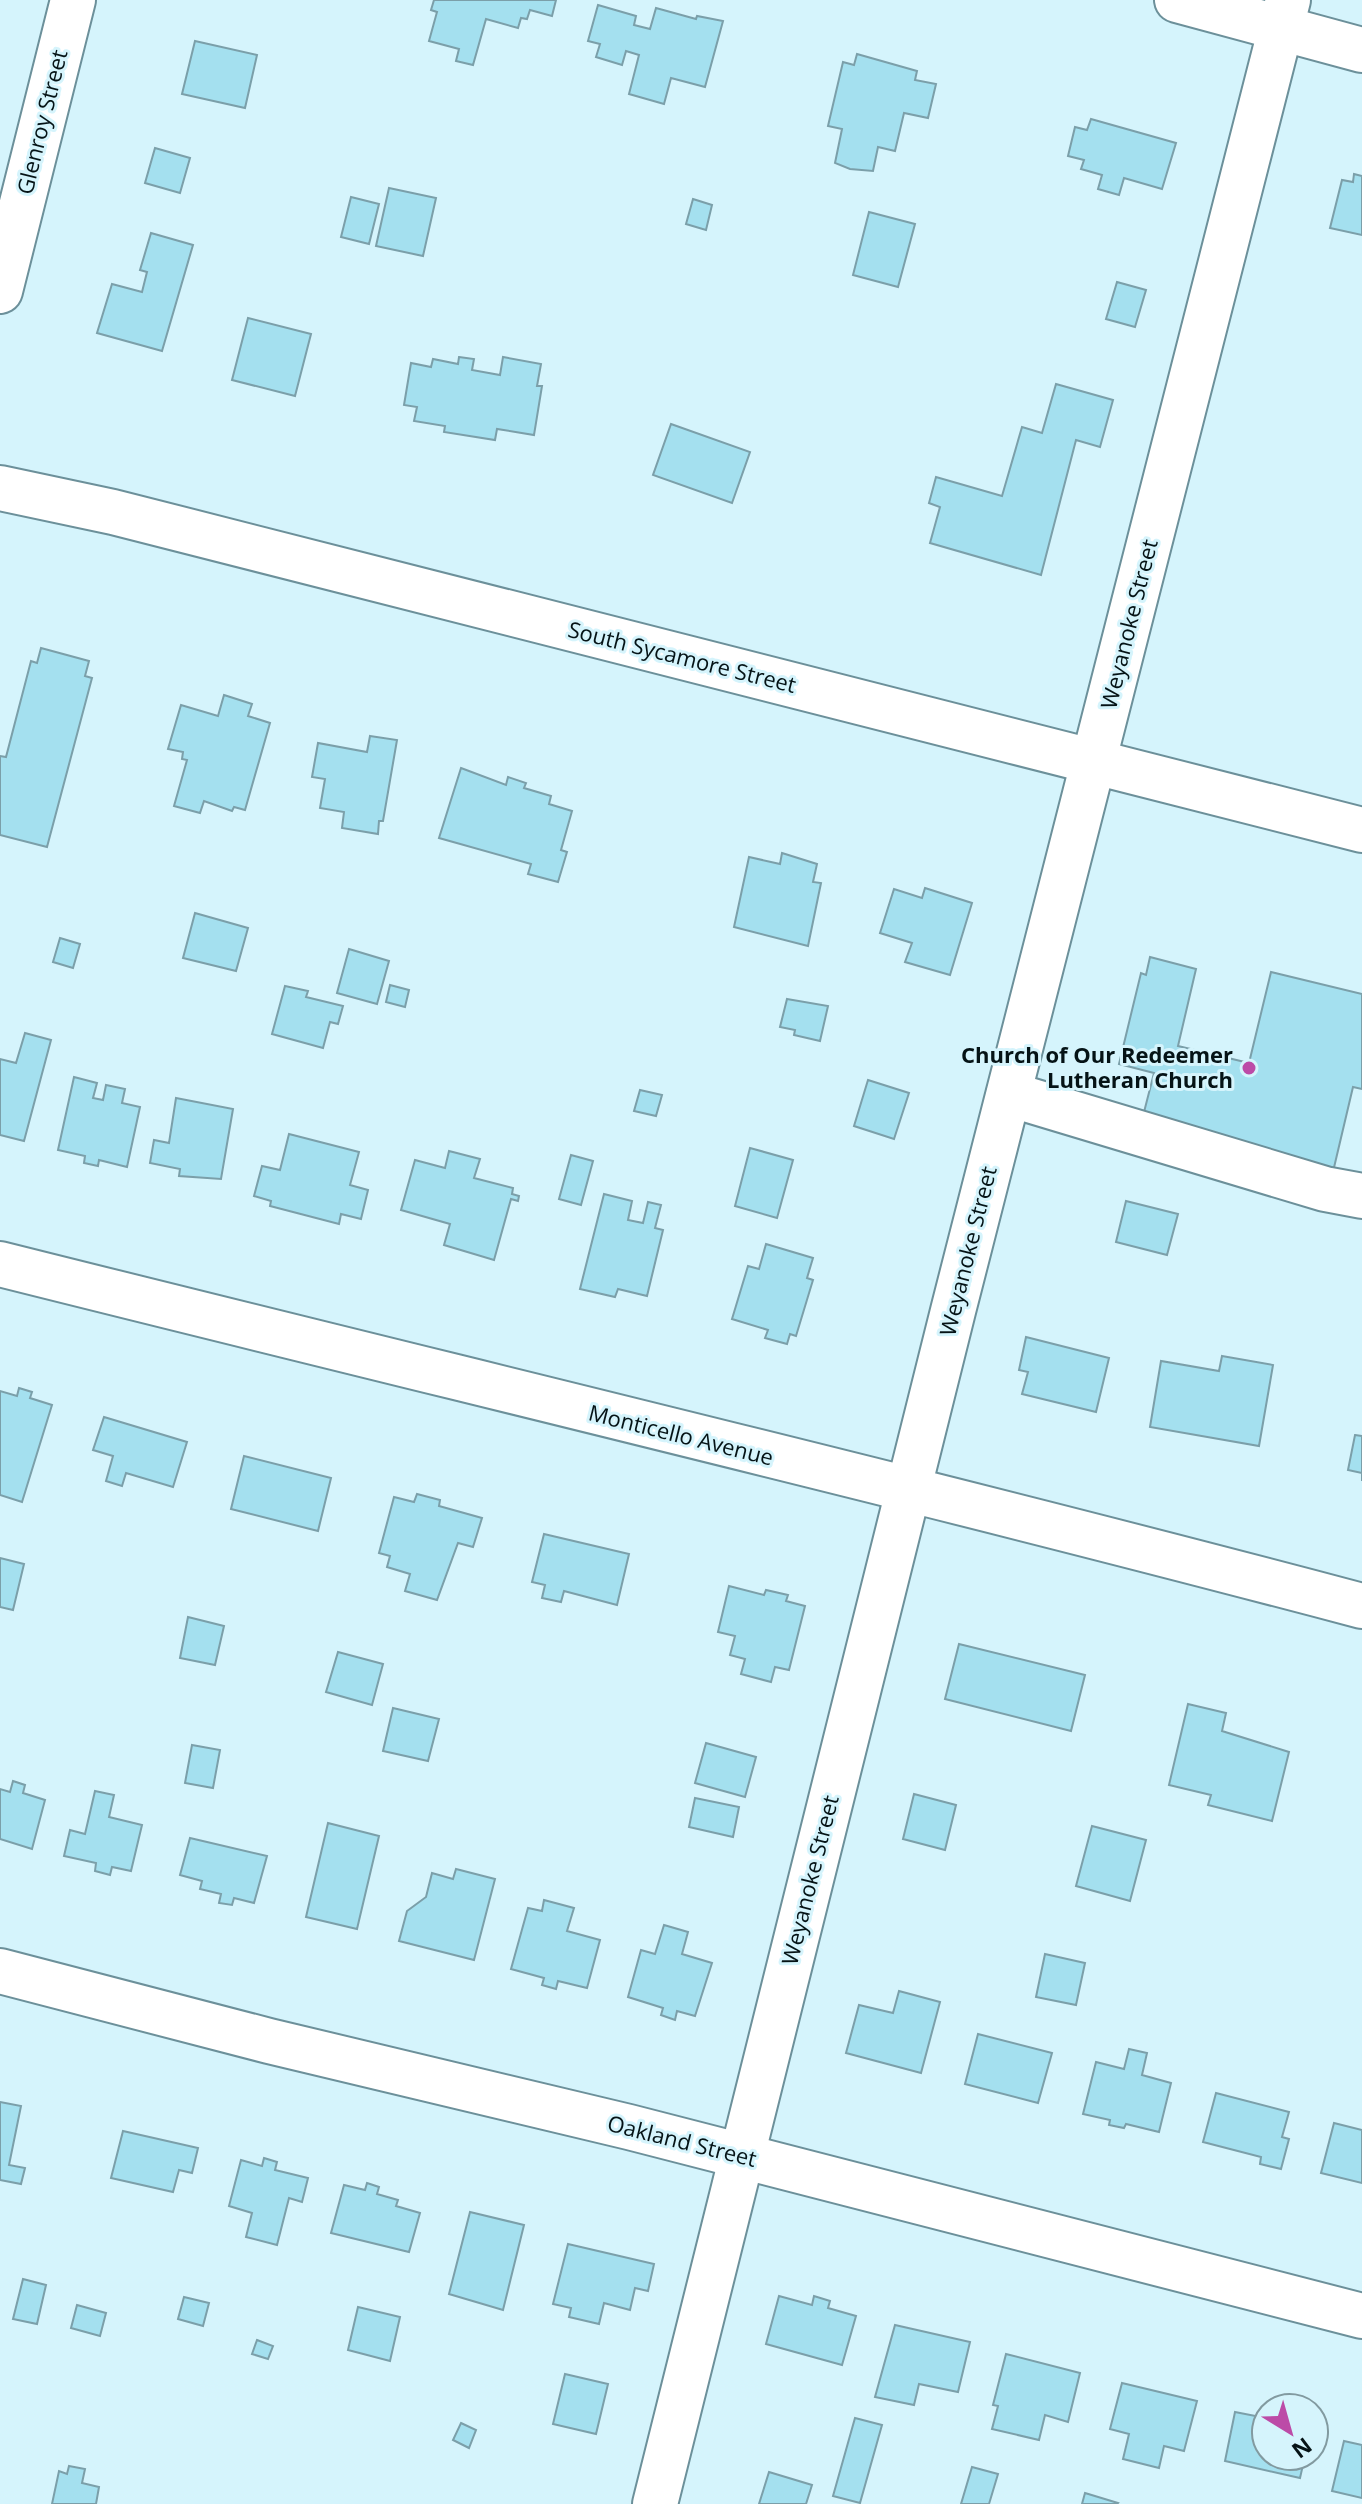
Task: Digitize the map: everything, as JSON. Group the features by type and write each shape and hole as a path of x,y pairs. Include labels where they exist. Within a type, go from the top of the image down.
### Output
{"street":[{"name":"Glenroy Street","path":"0,291 73,0"},
{"path":"1177,0 1284,14 1362,50"},
{"name":"Weyanoke Street","path":"655,2504 1284,14"},
{"name":"South Sycamore Street","path":"0,488 129,515 1362,830"},
{"path":"1009,1094 1325,1189 1362,1196"},
{"name":"Monticello Avenue","path":"0,1264 909,1489 1362,1606"},
{"name":"Oakland Street","path":"0,1971 741,2156 1362,2316"}],"building":[{"path":"434,0 556,0 552,16 530,10 527,19 521,18 518,28 486,19 473,65 456,61 459,49 429,41 437,12 431,10"},
{"path":"598,5 636,16 634,25 650,29 656,8 696,19 697,16 723,21 705,87 671,78 664,104 629,94 639,55 626,51 622,65 596,57 600,44 588,41"},
{"path":"195,41 257,55 245,108 182,94"},
{"path":"857,54 917,71 915,80 936,84 928,118 904,113 895,151 878,147 873,171 850,169 835,163 842,129 828,126 843,62 854,65"},
{"path":"1091,119 1176,143 1162,189 1124,178 1119,195 1098,189 1102,175 1081,169 1084,160 1068,156 1075,127 1087,130"},
{"path":"155,148 190,158 180,193 145,183"},
{"path":"1354,174 1362,176 1362,235 1330,228 1342,180 1353,182"},
{"path":"389,188 436,198 423,256 376,246"},
{"path":"351,197 379,204 369,244 341,237"},
{"path":"693,199 712,205 706,230 686,224"},
{"path":"869,212 915,224 898,287 853,275"},
{"path":"151,233 193,245 162,351 97,333 112,284 142,292 147,272 140,270"},
{"path":"1117,282 1146,290 1135,327 1106,319"},
{"path":"248,318 311,334 295,396 232,380"},
{"path":"459,357 474,359 472,370 500,375 503,357 541,364 537,386 542,386 534,435 497,429 495,440 444,432 445,426 414,421 417,407 404,405 411,363 431,367 433,359 458,364"},
{"path":"1056,384 1113,400 1100,447 1076,440 1041,575 930,543 940,507 929,503 936,477 1002,496 1022,427 1042,433"},
{"path":"671,424 750,452 732,503 653,475"},
{"path":"41,648 89,661 85,676 92,678 47,847 0,835 0,756 6,757 31,661 37,663"},
{"path":"224,695 252,704 248,716 270,723 245,810 234,807 232,811 204,801 200,813 174,806 187,760 182,759 183,752 168,749 181,705 218,716"},
{"path":"370,736 397,740 378,834 342,828 344,812 320,808 325,779 312,777 318,743 367,752"},
{"path":"461,768 506,785 508,777 526,783 524,788 551,796 549,804 572,811 561,850 567,852 558,882 528,874 531,864 439,838"},
{"path":"782,853 817,864 813,882 821,883 808,946 734,927 749,857 780,864"},
{"path":"925,888 972,903 950,975 905,962 912,943 880,933 894,889 922,898"},
{"path":"195,913 248,928 236,971 183,958"},
{"path":"60,938 80,944 73,968 53,962"},
{"path":"349,949 389,961 377,1004 337,993"},
{"name":"Church of Our Redeemer Lutheran Church","path":"1150,957 1196,969 1178,1046 1249,1063 1271,972 1362,994 1362,1089 1353,1087 1332,1176 1230,1151 1233,1138 1143,1116 1154,1073 1119,1064 1141,973 1146,975"},
{"path":"390,985 409,990 405,1007 386,1002"},
{"path":"285,986 308,991 306,997 343,1006 338,1024 330,1022 323,1048 272,1034"},
{"path":"787,999 828,1006 820,1041 794,1035 795,1030 780,1027"},
{"path":"25,1033 51,1040 24,1141 0,1135 0,1059 16,1063"},
{"path":"74,1077 97,1083 93,1098 103,1100 106,1085 125,1089 122,1103 140,1107 127,1167 99,1160 98,1166 84,1163 85,1156 58,1150"},
{"path":"868,1080 909,1093 894,1139 854,1126"},
{"path":"640,1090 662,1095 656,1116 634,1111"},
{"path":"176,1098 233,1109 221,1179 179,1176 180,1169 150,1163 154,1140 169,1143"},
{"path":"289,1134 359,1152 350,1185 368,1190 361,1219 341,1214 339,1224 270,1206 271,1201 254,1196 262,1166 280,1170"},
{"path":"750,1148 793,1160 777,1218 735,1206"},
{"path":"449,1151 480,1159 474,1178 513,1188 512,1194 519,1196 518,1201 511,1199 494,1260 444,1245 450,1224 401,1210 415,1160 445,1168"},
{"path":"571,1155 593,1161 581,1205 559,1199"},
{"path":"604,1194 632,1201 628,1220 643,1223 648,1202 661,1205 655,1228 663,1230 647,1296 618,1289 615,1297 580,1289"},
{"path":"1126,1201 1178,1214 1167,1255 1116,1242"},
{"path":"766,1244 813,1258 807,1278 813,1280 796,1336 790,1334 787,1344 765,1338 768,1330 732,1319 748,1266 759,1269"},
{"path":"1026,1337 1109,1358 1096,1412 1022,1394 1028,1372 1019,1370"},
{"path":"1222,1356 1273,1365 1259,1446 1150,1427 1161,1361 1219,1371"},
{"path":"19,1388 32,1392 30,1398 52,1405 22,1502 0,1495 0,1391 17,1396"},
{"path":"104,1417 187,1442 173,1487 126,1473 122,1486 106,1481 113,1456 93,1450"},
{"path":"1355,1435 1362,1436 1362,1473 1348,1470"},
{"path":"244,1456 331,1478 318,1531 231,1509"},
{"path":"417,1494 440,1500 439,1506 482,1518 473,1547 458,1543 437,1600 405,1591 410,1574 387,1567 390,1556 379,1553 394,1497 414,1502"},
{"path":"544,1534 629,1554 617,1605 564,1591 561,1602 542,1598 545,1585 532,1582"},
{"path":"0,1558 24,1564 13,1610 0,1607"},
{"path":"729,1586 764,1595 766,1590 788,1595 786,1601 805,1606 789,1670 775,1667 771,1682 741,1674 745,1659 730,1655 735,1636 718,1632"},
{"path":"188,1617 224,1626 215,1665 180,1658"},
{"path":"959,1644 1085,1675 1071,1731 945,1699"},
{"path":"338,1652 383,1664 372,1705 326,1692"},
{"path":"1188,1704 1226,1713 1222,1731 1289,1752 1272,1821 1208,1805 1211,1795 1169,1785"},
{"path":"393,1708 439,1719 428,1761 383,1751"},
{"path":"706,1743 756,1757 745,1797 695,1783"},
{"path":"192,1745 220,1750 213,1788 185,1783"},
{"path":"13,1781 25,1785 23,1793 45,1800 32,1849 0,1839 0,1789 10,1792"},
{"path":"95,1791 114,1795 109,1817 142,1825 131,1871 112,1867 110,1875 95,1871 96,1863 64,1856 70,1830 85,1834"},
{"path":"914,1794 956,1805 945,1850 903,1839"},
{"path":"695,1798 739,1807 733,1837 689,1827"},
{"path":"328,1823 379,1836 357,1929 306,1917"},
{"path":"1092,1826 1146,1840 1130,1901 1076,1886"},
{"path":"190,1838 267,1856 254,1903 234,1898 232,1905 219,1903 221,1894 200,1889 202,1881 180,1875"},
{"path":"456,1869 495,1879 474,1960 399,1941 407,1911 426,1897 432,1873 453,1879"},
{"path":"544,1900 574,1908 567,1931 600,1940 587,1988 558,1981 556,1989 542,1985 544,1978 511,1969 528,1908 542,1911"},
{"path":"664,1925 688,1932 682,1954 712,1963 695,2016 677,2011 675,2020 661,2015 663,2008 628,1997 641,1950 655,1954"},
{"path":"1045,1954 1085,1963 1076,2005 1036,1997"},
{"path":"899,1991 940,2002 921,2073 846,2053 859,2005 893,2013"},
{"path":"978,2034 1052,2053 1038,2103 965,2084"},
{"path":"1129,2049 1147,2053 1142,2075 1171,2083 1159,2132 1126,2124 1124,2128 1109,2125 1110,2120 1083,2114 1096,2062 1124,2069"},
{"path":"1216,2093 1289,2112 1282,2137 1289,2139 1281,2169 1260,2164 1261,2157 1203,2142"},
{"path":"0,2102 21,2106 9,2165 25,2168 21,2184 0,2180"},
{"path":"1334,2123 1362,2130 1362,2183 1321,2173"},
{"path":"123,2131 198,2148 192,2173 179,2170 173,2192 111,2178"},
{"path":"264,2158 277,2162 275,2170 308,2178 302,2202 289,2198 277,2245 246,2237 252,2213 229,2206 241,2160 262,2166"},
{"path":"367,2183 379,2187 377,2194 398,2200 396,2206 420,2213 409,2252 331,2233 344,2185 365,2190"},
{"path":"470,2212 524,2225 503,2310 449,2294"},
{"path":"568,2244 654,2264 648,2291 635,2288 630,2310 604,2303 599,2324 569,2317 571,2308 553,2304"},
{"path":"23,2279 46,2285 37,2324 13,2319"},
{"path":"779,2296 812,2305 814,2296 830,2301 828,2308 856,2316 842,2365 766,2344"},
{"path":"184,2297 209,2303 203,2326 178,2319"},
{"path":"77,2305 106,2313 100,2336 71,2328"},
{"path":"358,2307 400,2317 390,2361 348,2350"},
{"path":"895,2325 970,2342 958,2392 919,2384 914,2405 875,2397"},
{"path":"257,2340 273,2346 268,2359 252,2354"},
{"path":"1006,2354 1080,2373 1068,2422 1045,2415 1039,2440 992,2429 998,2406 993,2405"},
{"path":"565,2374 608,2384 596,2434 553,2424"},
{"path":"1122,2383 1197,2401 1184,2451 1164,2446 1159,2468 1123,2459 1129,2434 1110,2429"},
{"path":"1235,2412 1250,2415 1250,2467 1225,2461"},
{"path":"855,2418 882,2425 860,2503 833,2496"},
{"path":"461,2423 476,2430 469,2448 453,2440"},
{"path":"1344,2441 1362,2445 1362,2498 1332,2491"},
{"path":"69,2466 85,2469 82,2483 99,2487 96,2504 52,2504 59,2471 67,2474"},
{"path":"972,2467 998,2474 989,2504 961,2504"},
{"path":"769,2472 812,2485 806,2504 759,2504"},
{"path":"1274,2472 1301,2472 1300,2478"},
{"path":"1085,2493 1118,2503 1082,2504"}],"place":[{"name":"Church of Our Redeemer Lutheran Church","path":"1249,1068"}]}
